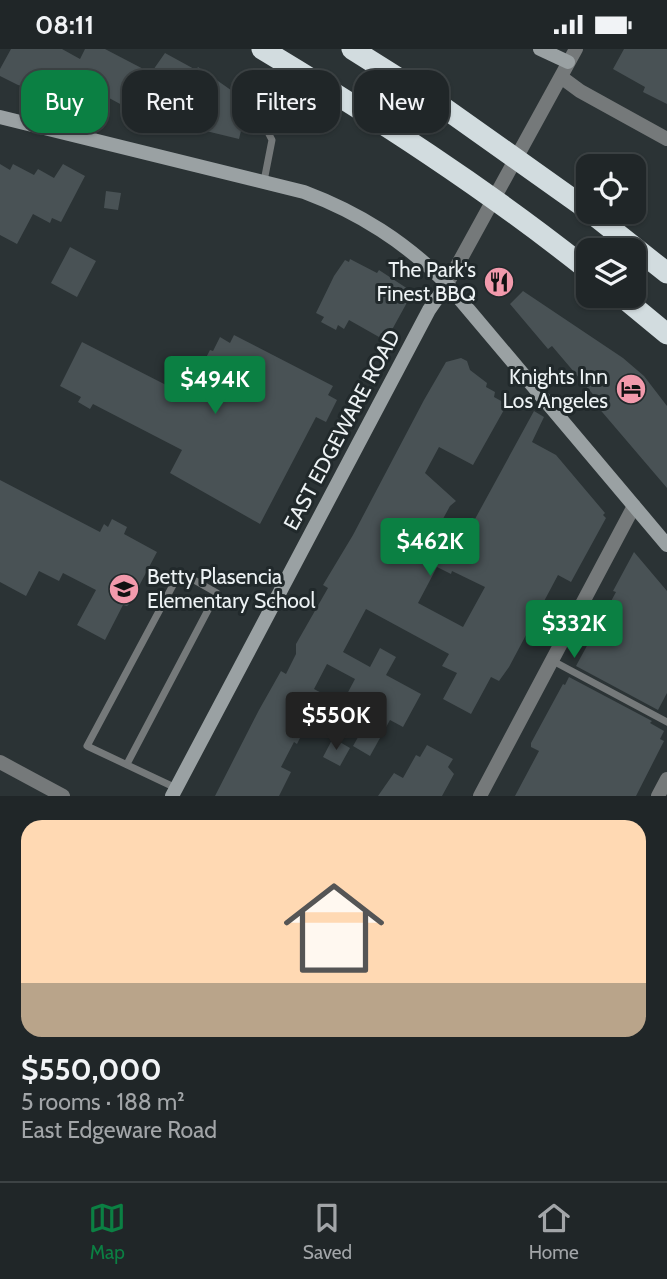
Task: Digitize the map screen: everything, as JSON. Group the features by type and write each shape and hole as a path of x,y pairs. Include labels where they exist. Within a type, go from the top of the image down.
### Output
{"highway":[{"path":"262,49 407,139 576,261"},
{"path":"352,49 443,107 576,202"},
{"path":"605,224 667,273"},
{"path":"636,308 667,334"}],"main road":[{"path":"540,49 568,62"},
{"path":"0,117 264,181 325,200 365,218 422,260 447,284 667,545"},
{"name":"EAST EDGEWARE ROAD","path":"174,792 423,323 447,284"}],"street":[{"name":"EAST EDGEWARE ROAD","path":"447,284 576,49"},
{"path":"561,77 580,91 667,139"},
{"path":"481,796 634,506"},
{"path":"0,762 63,796"},
{"path":"658,796 667,779"}],"lane":[{"path":"264,181 272,139 269,133"},
{"path":"127,764 217,593 180,572 87,746 127,764 174,792"},
{"path":"553,661 667,722"}],"building":[{"path":"11,49 62,49 80,59 85,49 105,49 145,70 122,70 122,105 108,97 108,70 21,70 21,86 0,76 0,69"},
{"path":"624,49 667,49 667,104 643,92 645,87 613,69"},
{"path":"165,53 196,70 153,70"},
{"path":"218,81 232,91 232,133 240,133 239,139 214,133 218,133"},
{"path":"0,164 10,170 13,164 34,175 38,169 54,178 63,164 85,176 61,222 52,218 50,223 33,214 17,244 0,235"},
{"path":"106,191 121,193 118,210 104,208"},
{"path":"70,247 96,261 77,297 51,283"},
{"path":"350,259 377,273 379,270 408,289 410,297 388,337 381,333 379,337 349,320 344,329 338,325 336,330 321,322 324,317 316,313 334,276 345,260 349,262"},
{"name":"Knights Inn Los Angeles","path":"523,291 623,358 644,376 667,406 667,488 597,406 600,403 597,399 552,346 548,349 510,304"},
{"path":"234,335 333,386 328,395 337,400 326,422 316,417 260,524 170,473 182,450 93,404 90,409 78,402 81,397 60,386 82,342 168,386 175,371 195,379 220,337 230,343"},
{"path":"461,358 467,361 470,370 487,383 486,387 495,392 494,397 503,402 501,405 505,408 473,465 439,447 425,473 456,501 450,506 438,528 463,541 534,411 544,417 532,442 556,455 605,513 603,515 606,518 571,582 558,575 509,667 499,681 491,677 471,714 443,699 457,673 442,666 449,654 366,609 343,652 370,667 380,648 396,657 386,675 421,694 403,727 390,720 370,756 353,746 373,711 346,696 355,679 327,664 314,689 331,698 318,722 310,718 297,744 294,742 281,767 291,772 279,796 215,796 281,671 286,674 296,654 296,644 328,588 323,585 353,535 446,362","holes":["437,567 451,574 452,571 485,587 463,627 418,603"]},
{"path":"0,480 100,532 104,524 108,527 112,519 127,527 124,534 157,552 130,603 123,605 105,640 77,625 96,590 63,573 59,581 39,571 26,596 0,582"},
{"path":"634,552 667,591 667,693 658,710 576,666"},
{"path":"569,677 652,721 650,723 664,731 660,739 664,741 636,796 515,796 539,751 531,747 531,743"},
{"path":"333,738 350,748 340,766 323,757"},
{"path":"427,745 453,759 448,767 454,774 442,796 378,796 394,773 403,778 416,755 420,757"}],"place":[{"name":"The Park's Finest BBQ","path":"499,282"},
{"name":"Knights Inn Los Angeles","path":"631,389"},
{"name":"Betty Plasencia Elementary School","path":"124,589"}]}
